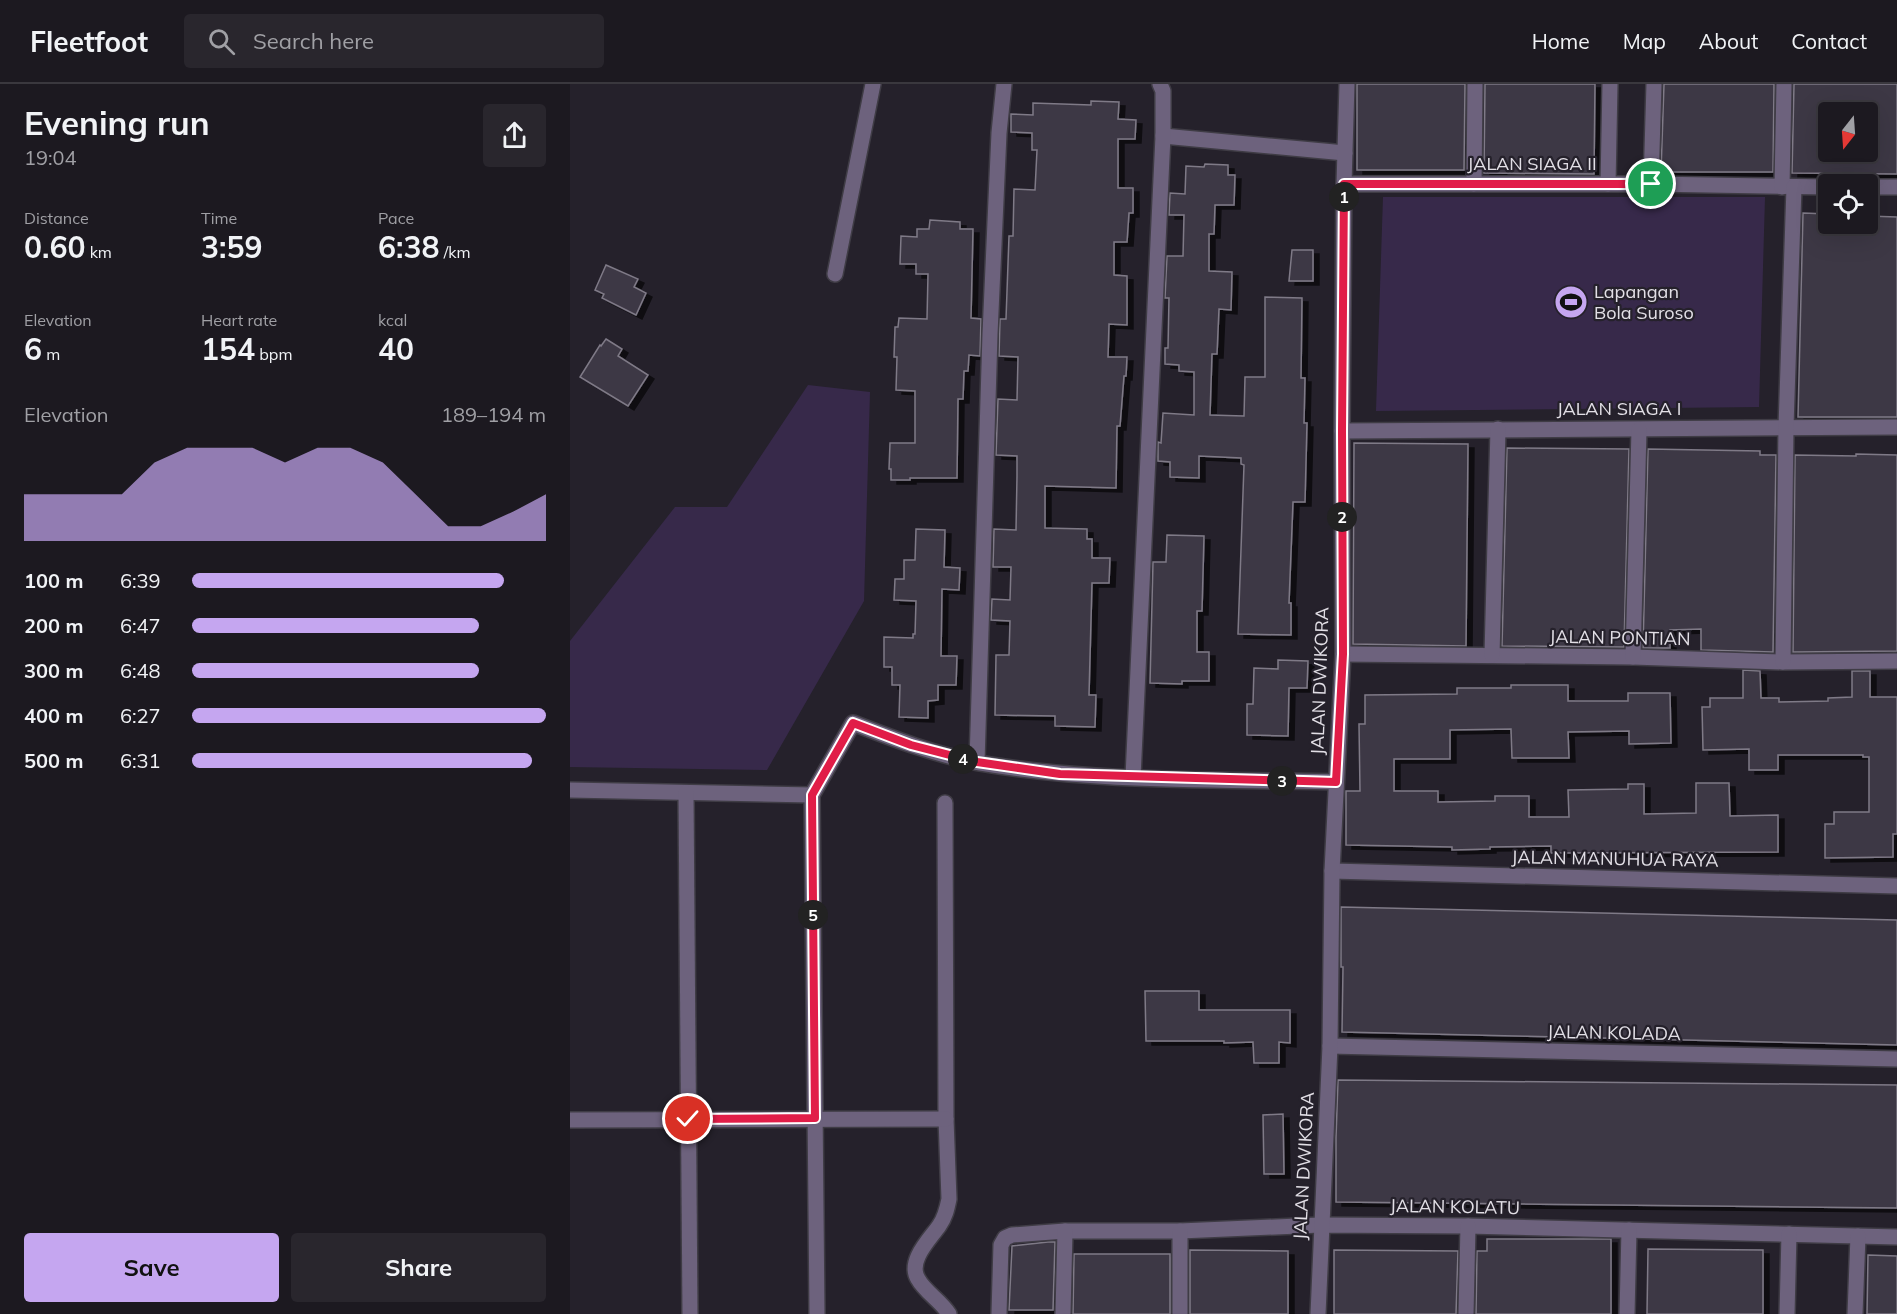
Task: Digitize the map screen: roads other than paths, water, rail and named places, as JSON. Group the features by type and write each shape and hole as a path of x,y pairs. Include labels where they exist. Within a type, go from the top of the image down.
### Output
{"street":[{"path":"835,274 873,84"},
{"path":"977,762 990,334 999,133 1004,84"},
{"path":"1133,777 1163,135 1161,84"},
{"name":"JALAN DWIKORA","path":"1318,1314 1320,1225 1330,1046 1332,871 1343,654 1342,431 1347,84"},
{"path":"1474,184 1475,84"},
{"path":"1608,184 1610,84"},
{"path":"1651,184 1654,84"},
{"path":"1783,662 1788,187 1784,84"},
{"path":"1163,135 1345,153"},
{"name":"JALAN SIAGA II","path":"1344,184 1651,184 1818,187"},
{"path":"1878,187 1897,187"},
{"name":"JALAN SIAGA I","path":"1342,431 1897,427"},
{"path":"1492,655 1498,429"},
{"path":"1633,657 1639,430"},
{"name":"JALAN PONTIAN","path":"1343,654 1633,657 1783,662 1897,661"},
{"path":"817,1314 812,795 853,723 911,745 977,762 1060,774 1336,782"},
{"path":"570,790 812,795"},
{"path":"686,792 690,1314"},
{"path":"945,803 946,1119 949,1199 940,1225 919,1254 915,1272 918,1280 949,1314"},
{"name":"JALAN MANUHUA RAYA","path":"1332,871 1897,886"},
{"name":"JALAN KOLADA","path":"1330,1046 1897,1059"},
{"path":"570,1120 946,1119"},
{"name":"JALAN KOLATU","path":"999,1314 1001,1245 1005,1238 1012,1234 1180,1231 1320,1225 1468,1226 1897,1237"},
{"path":"1466,1314 1468,1226"},
{"path":"1628,1314 1629,1230"},
{"path":"1180,1231 1180,1314"},
{"path":"1063,1314 1065,1232"},
{"path":"1787,1314 1789,1234"},
{"path":"1855,1314 1858,1236"}],"place":[{"name":"Lapangan Bola Suroso","path":"1571,302"}]}
